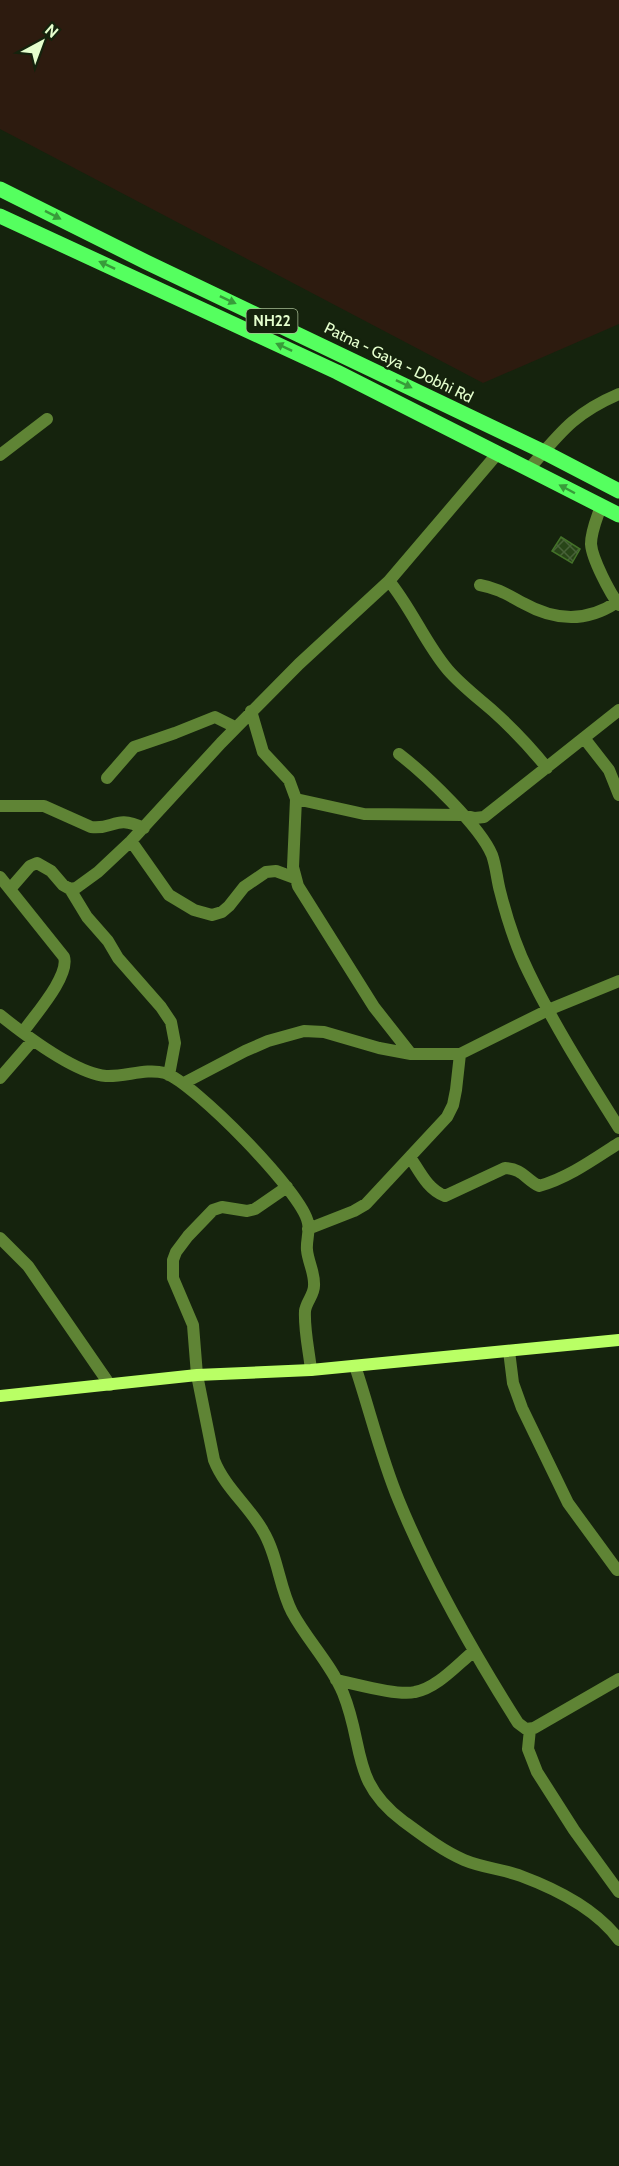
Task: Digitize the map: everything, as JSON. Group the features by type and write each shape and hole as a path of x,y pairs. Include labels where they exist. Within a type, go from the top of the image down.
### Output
{"main road":[{"name":"Patna - Gaya - Dobhi Rd","path":"0,189 146,262 619,490"},
{"path":"0,216 337,372 619,515"}],"street":[{"path":"529,469 565,426 582,412 619,394"},
{"path":"0,455 47,418"},
{"path":"70,889 87,881 131,842 251,711 389,581 498,453"},
{"path":"480,585 504,591 553,617 593,615 618,604 610,593 591,543 600,506"},
{"path":"389,581 408,605 429,643 450,672 530,747 547,768"},
{"path":"296,799 364,814 484,817 619,710"},
{"path":"251,711 262,752 289,780 296,799 293,867 295,878 303,895 374,1006 411,1054"},
{"path":"106,778 134,747 175,734 215,717 236,727"},
{"path":"584,738 609,770 619,795"},
{"path":"399,754 421,771 482,839 492,857 503,904 517,946 548,1010 619,1128"},
{"path":"0,806 44,806 98,828 124,820 144,828"},
{"path":"131,842 169,895 194,910 212,915 222,912 243,887 266,872 276,871 295,878"},
{"path":"10,889 30,866 37,863 51,871 63,885 70,889 87,917 108,941 118,958 171,1022 175,1043 169,1074"},
{"path":"0,877 66,962 64,971 28,1036 0,1078"},
{"path":"184,1083 268,1041 304,1031 324,1032 379,1048 411,1054 460,1054 548,1010 619,981"},
{"path":"0,1015 64,1059 97,1074 118,1076 157,1071 169,1074 184,1083 234,1130 287,1187 306,1215 308,1229 307,1251 314,1286 313,1294 305,1309 311,1370"},
{"path":"308,1229 366,1204 441,1124 453,1105 460,1054"},
{"path":"410,1157 430,1187 446,1196 505,1168 515,1168 539,1186 551,1183 619,1143"},
{"path":"287,1187 255,1209 248,1211 222,1207 213,1210 197,1225 176,1252 172,1268 172,1278 193,1325 197,1375 218,1471 262,1529 293,1613 336,1680 348,1708 367,1780 386,1807 447,1852 462,1860 521,1876 574,1902 591,1913 619,1940"},
{"path":"0,1238 28,1266 110,1385"},
{"path":"0,1396 197,1375 311,1370 619,1340"},
{"path":"509,1351 517,1395 568,1503 616,1570"},
{"path":"356,1366 399,1500 442,1595 473,1652 518,1723 523,1728 530,1729 619,1678"},
{"path":"336,1680 398,1692 415,1692 434,1684 473,1652"},
{"path":"530,1729 528,1749 537,1772 574,1830 619,1892"}],"shaded area":[{"path":"0,0 619,0 619,324 483,383 0,129"}],"building":[{"path":"561,537 580,549 572,563 552,551"}]}
